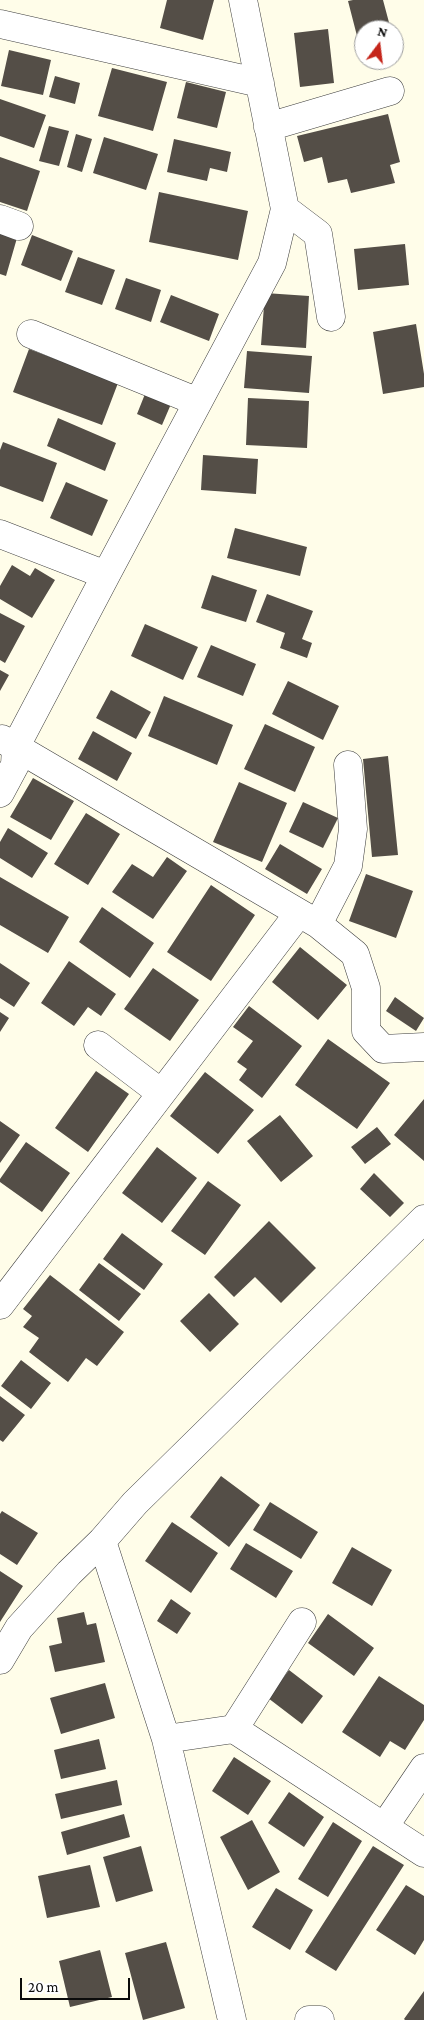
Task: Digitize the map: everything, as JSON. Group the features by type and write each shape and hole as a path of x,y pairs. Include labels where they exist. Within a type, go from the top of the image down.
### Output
{"street":[{"path":"0,793 15,765 8,742 106,575 272,263 284,209 243,0"},
{"path":"0,24 260,83"},
{"path":"268,127 390,91"},
{"path":"284,209 318,234 331,317"},
{"path":"31,334 198,402"},
{"path":"0,534 106,575"},
{"path":"8,742 308,918 355,954 366,988 366,1031 384,1049 424,1047"},
{"path":"0,1305 161,1093 308,918 348,866 353,830 348,764"},
{"path":"98,1045 161,1093"},
{"path":"0,1660 19,1628 69,1573 102,1541 134,1503 424,1219"},
{"path":"102,1541 166,1739 232,2020"},
{"path":"234,1728 302,1622"},
{"path":"166,1739 234,1728 424,1853"},
{"path":"384,1827 424,1768"},
{"path":"309,2020 320,2020"}],"building":[{"path":"167,0 214,0 203,40 160,28"},
{"path":"383,0 388,20 354,20 354,24 348,1"},
{"path":"328,29 334,83 300,87 294,33"},
{"path":"9,50 51,60 43,95 1,86"},
{"path":"112,68 167,82 153,131 98,116"},
{"path":"55,76 80,83 75,104 49,97"},
{"path":"186,82 226,92 217,128 177,118"},
{"path":"0,99 46,115 34,148 0,136"},
{"path":"388,114 400,162 390,165 395,183 351,193 347,179 328,183 322,157 304,162 297,136"},
{"path":"49,126 69,131 59,166 39,161"},
{"path":"76,134 92,139 82,172 67,167"},
{"path":"104,137 158,154 146,190 93,173"},
{"path":"174,139 231,152 227,172 210,168 207,181 167,172"},
{"path":"0,157 40,171 27,211 0,202"},
{"path":"159,192 248,211 238,260 149,242"},
{"path":"0,233 17,238 6,276 0,274"},
{"path":"32,235 73,251 61,281 21,265"},
{"path":"405,244 409,285 358,290 354,249"},
{"path":"78,257 115,270 102,305 65,292"},
{"path":"126,278 161,290 151,322 115,309"},
{"path":"265,293 309,296 306,348 261,345"},
{"path":"171,295 219,314 209,341 160,322"},
{"path":"416,324 424,374 424,387 383,394 373,332"},
{"path":"29,349 118,383 102,425 13,392"},
{"path":"247,351 312,356 309,393 244,388"},
{"path":"145,394 171,404 162,425 137,414"},
{"path":"248,398 309,401 307,448 246,445"},
{"path":"58,418 116,443 105,471 47,446"},
{"path":"3,442 57,463 43,502 0,486 0,450"},
{"path":"203,455 258,459 256,494 201,490"},
{"path":"66,482 108,500 92,536 50,518"},
{"path":"235,528 307,547 300,576 227,558"},
{"path":"12,565 30,576 35,568 55,580 32,618 0,599 0,586"},
{"path":"212,575 257,590 246,622 201,608"},
{"path":"267,594 313,611 302,639 312,643 307,658 280,648 285,633 256,622"},
{"path":"0,613 25,626 5,663 0,660"},
{"path":"145,624 198,647 183,680 131,656"},
{"path":"211,645 256,664 243,696 197,677"},
{"path":"0,670 9,675 0,691"},
{"path":"288,681 339,706 323,740 272,714"},
{"path":"111,690 151,712 136,739 96,718"},
{"path":"164,696 233,725 217,765 148,736"},
{"path":"265,724 315,747 295,792 244,769"},
{"path":"93,731 132,753 117,781 78,759"},
{"path":"388,756 398,855 372,857 363,759"},
{"path":"33,778 74,801 51,840 10,817"},
{"path":"239,782 287,803 262,862 213,842"},
{"path":"303,802 338,818 323,848 289,832"},
{"path":"86,813 120,834 88,885 54,864"},
{"path":"8,828 48,853 32,878 0,858 0,842"},
{"path":"280,844 322,869 307,894 265,869"},
{"path":"167,857 187,871 153,919 112,892 132,864 153,877"},
{"path":"366,874 413,891 396,938 349,921"},
{"path":"0,877 69,917 48,953 0,925"},
{"path":"211,885 255,915 211,981 167,952"},
{"path":"102,907 154,943 130,978 79,942"},
{"path":"300,947 347,985 318,1020 272,982"},
{"path":"69,961 116,994 101,1016 88,1007 74,1026 41,1003"},
{"path":"0,963 30,983 14,1007 0,998"},
{"path":"153,968 199,1000 170,1041 124,1009"},
{"path":"395,997 424,1018 416,1031 386,1011"},
{"path":"249,1006 302,1046 262,1098 239,1080 247,1069 237,1062 253,1041 233,1027"},
{"path":"0,1012 9,1018 0,1032"},
{"path":"328,1039 390,1083 357,1129 295,1085"},
{"path":"96,1071 129,1094 88,1152 55,1128"},
{"path":"205,1072 254,1110 218,1154 170,1116"},
{"path":"424,1099 424,1161 394,1135"},
{"path":"280,1115 313,1156 281,1182 247,1141"},
{"path":"0,1121 20,1135 0,1163"},
{"path":"377,1127 391,1144 365,1164 351,1147"},
{"path":"26,1142 70,1173 42,1212 0,1182 0,1179"},
{"path":"157,1147 197,1178 162,1223 122,1193"},
{"path":"374,1173 404,1203 390,1217 360,1189"},
{"path":"208,1181 241,1205 205,1255 171,1231"},
{"path":"269,1221 316,1268 281,1303 255,1277 234,1297 214,1277"},
{"path":"122,1233 163,1264 144,1290 103,1259"},
{"path":"99,1263 141,1294 119,1321 79,1290"},
{"path":"50,1275 124,1332 97,1366 86,1358 68,1382 29,1352 39,1338 23,1327 32,1316 23,1309"},
{"path":"209,1293 239,1324 210,1352 180,1321"},
{"path":"21,1360 51,1383 31,1409 1,1386"},
{"path":"0,1396 25,1415 3,1442 0,1440"},
{"path":"221,1476 260,1505 229,1547 190,1517"},
{"path":"270,1502 318,1532 301,1559 253,1530"},
{"path":"2,1511 38,1533 17,1565 0,1554 0,1514"},
{"path":"172,1522 218,1553 191,1593 145,1561"},
{"path":"246,1543 293,1571 276,1598 230,1569"},
{"path":"352,1547 392,1570 372,1606 332,1583"},
{"path":"0,1571 23,1586 0,1622"},
{"path":"171,1599 191,1613 177,1634 157,1621"},
{"path":"84,1612 87,1625 96,1623 105,1662 55,1672 49,1646 62,1643 57,1618"},
{"path":"328,1614 374,1648 354,1676 308,1643"},
{"path":"289,1670 323,1696 302,1724 268,1698"},
{"path":"379,1676 424,1705 424,1720 405,1750 390,1741 380,1757 342,1732"},
{"path":"105,1683 115,1718 61,1734 50,1698"},
{"path":"99,1739 106,1769 61,1779 54,1750"},
{"path":"234,1757 271,1781 248,1815 212,1791"},
{"path":"117,1780 122,1805 61,1819 55,1794"},
{"path":"289,1792 324,1817 304,1847 268,1823"},
{"path":"124,1814 130,1837 67,1855 61,1832"},
{"path":"252,1820 280,1872 248,1890 220,1837"},
{"path":"333,1822 362,1841 328,1897 298,1879"},
{"path":"141,1846 153,1891 116,1902 103,1857"},
{"path":"373,1846 404,1865 336,1971 305,1952"},
{"path":"90,1865 100,1907 47,1918 38,1876"},
{"path":"406,1885 424,1896 424,1940 415,1955 376,1930"},
{"path":"276,1888 313,1910 290,1950 252,1927"},
{"path":"166,1942 185,2008 143,2020 125,1953"},
{"path":"100,1950 112,1997 70,2007 59,1961"},
{"path":"424,1991 424,2020 405,2020 404,2019"}]}
